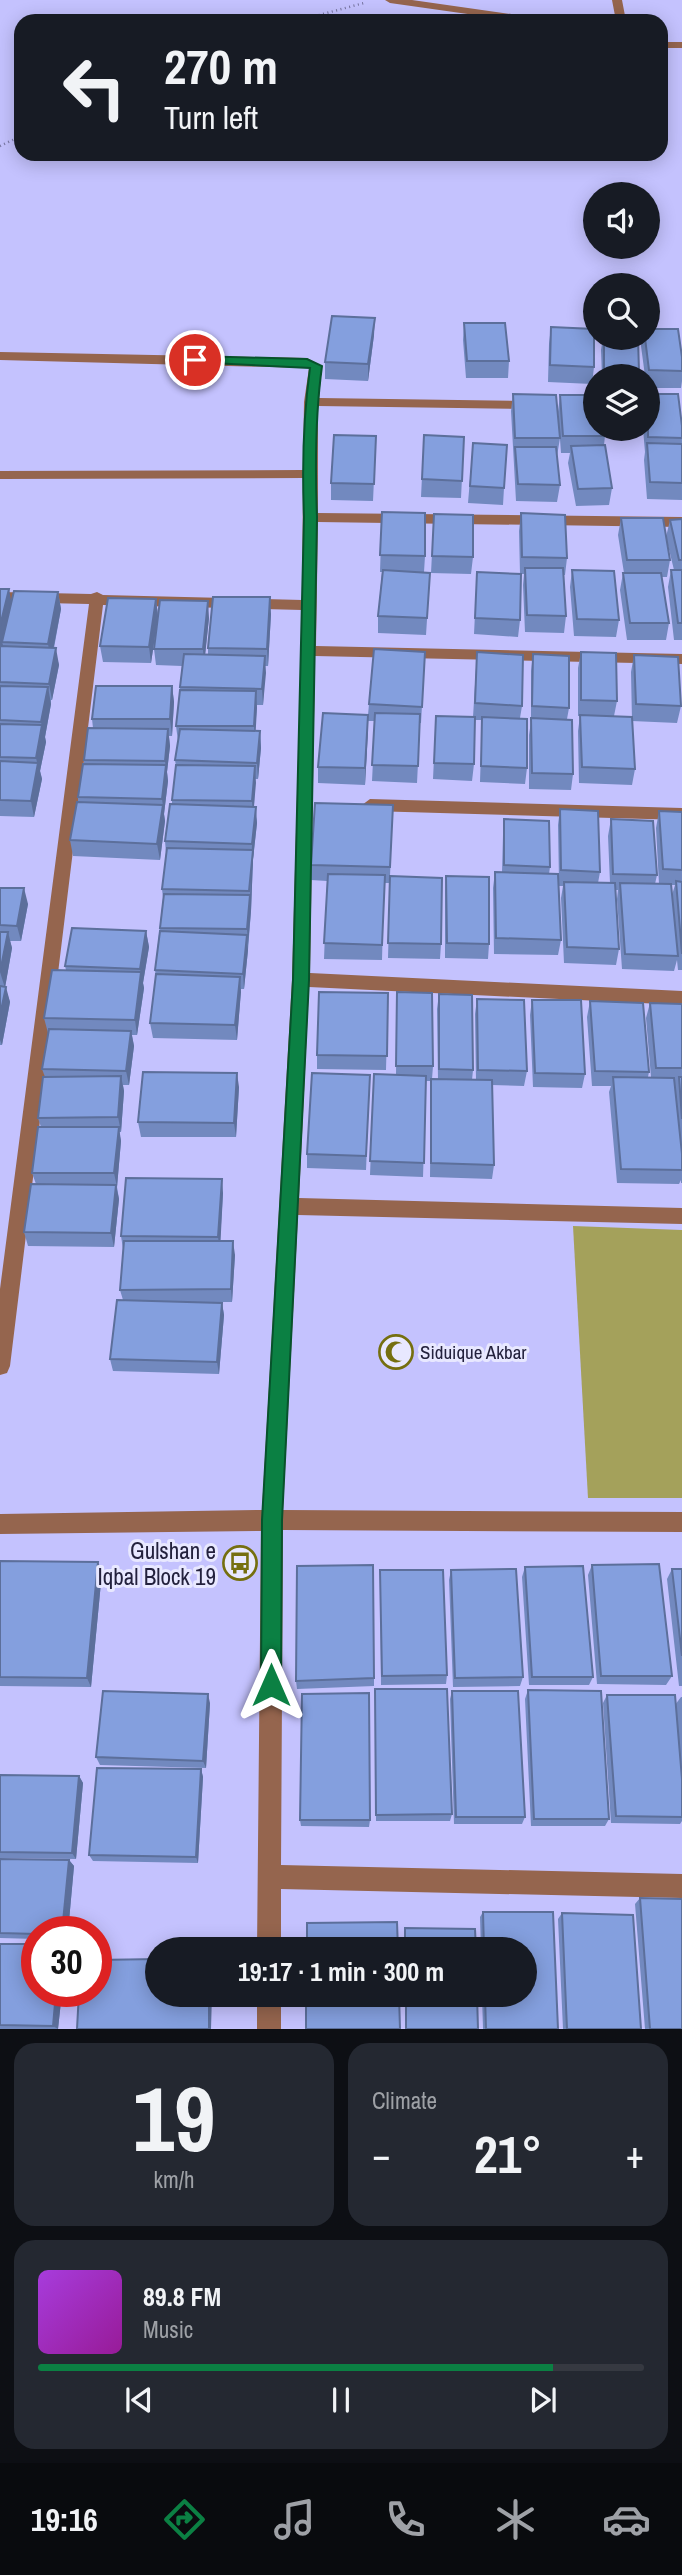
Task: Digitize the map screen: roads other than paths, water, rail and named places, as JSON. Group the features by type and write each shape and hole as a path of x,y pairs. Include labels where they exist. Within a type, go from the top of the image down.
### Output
{"street":[{"path":"390,0 489,14"},
{"path":"0,356 307,362 316,366 311,402 311,517 307,605 311,803 272,1520 269,1937"},
{"path":"311,402 554,405"},
{"path":"0,475 309,474"},
{"path":"311,517 682,522"},
{"path":"0,597 97,597 307,605"},
{"path":"0,1366 97,597"},
{"path":"307,651 682,659"},
{"path":"358,804 682,814"},
{"path":"301,980 682,998"},
{"path":"290,1206 682,1216"},
{"path":"0,1524 272,1520 682,1522"},
{"path":"270,1877 682,1886"},
{"path":"269,2007 269,2029"}],"place":[{"name":"Siduique Akbar","path":"396,1352"},
{"name":"Gulshan e Iqbal Block 19","path":"240,1563"}]}
